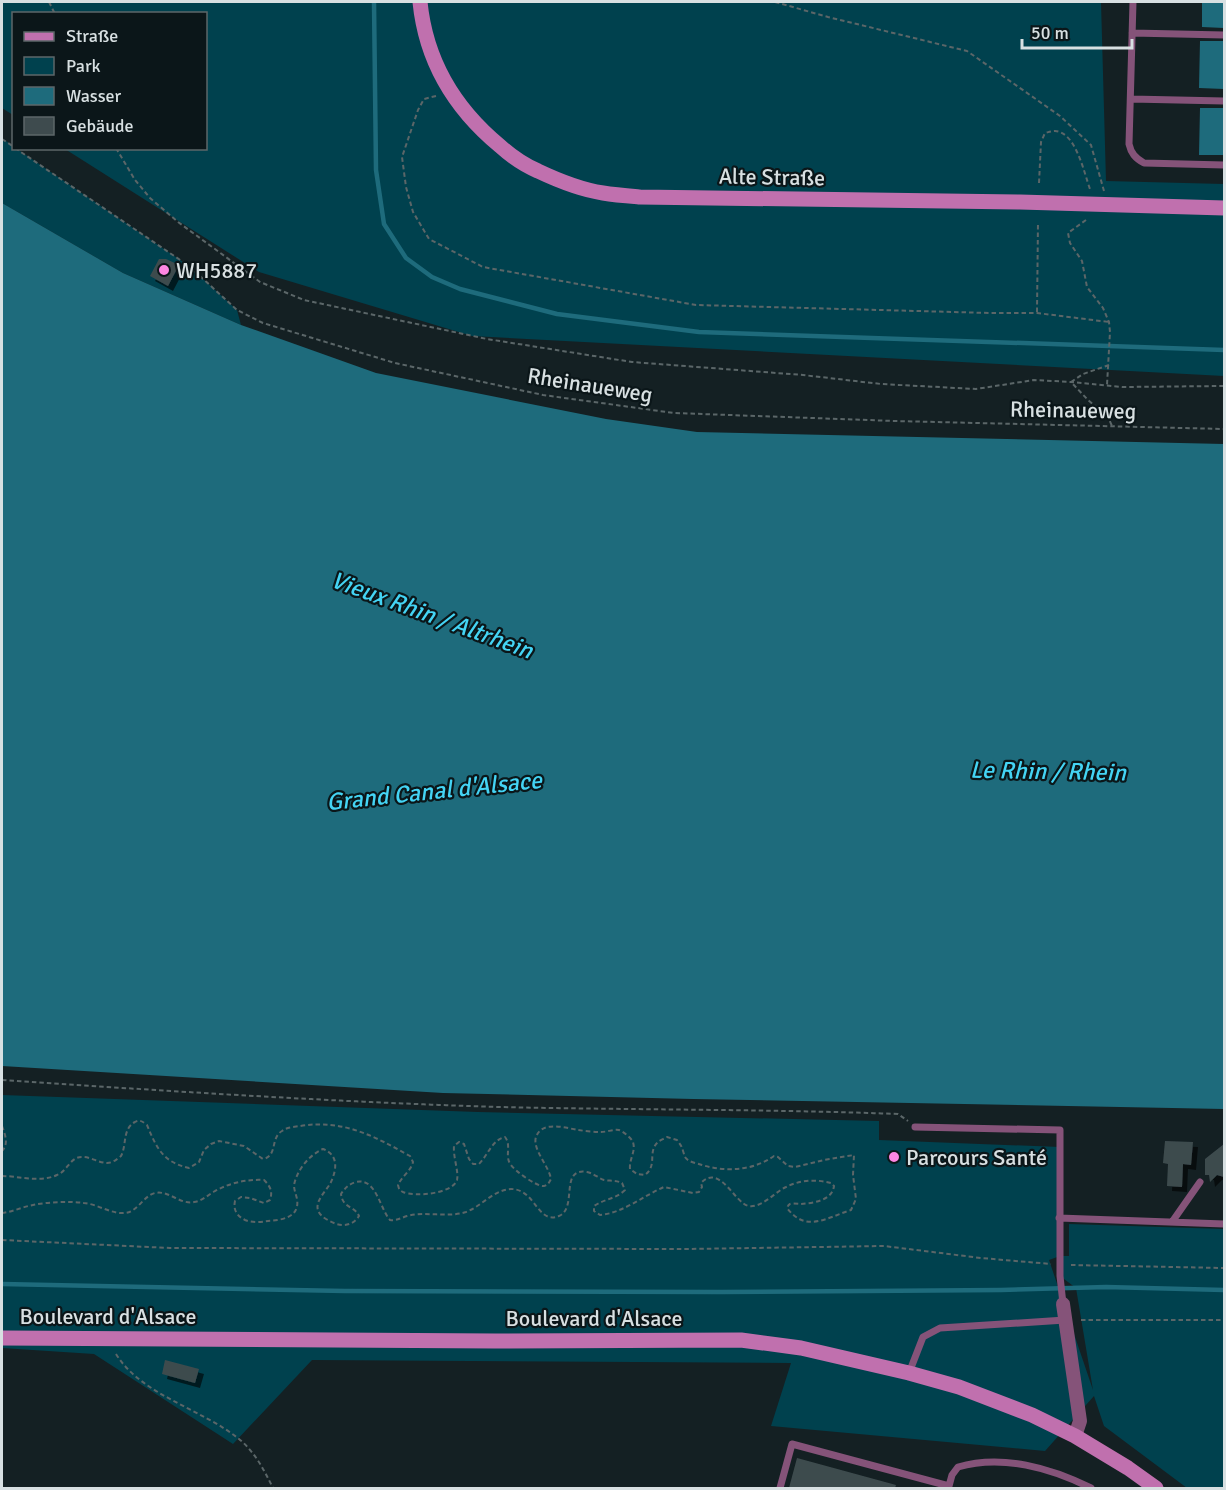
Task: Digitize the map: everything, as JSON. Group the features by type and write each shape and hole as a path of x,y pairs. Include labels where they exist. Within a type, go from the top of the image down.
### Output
{"street":[{"name":"Alte Straße","path":"420,2 430,50 463,110 485,134 509,154 536,171 601,193 640,197 1020,202 1224,208"},
{"path":"1063,1304 1066,1320 1066,1355 1080,1421 1075,1436"},
{"name":"Boulevard d'Alsace","path":"2,1338 741,1340 801,1348 959,1387 1032,1415 1075,1436 1156,1488"}],"lane":[{"path":"1133,2 1129,144 1131,151 1136,159 1144,163 1224,165"},
{"path":"1132,33 1224,35"},
{"path":"1131,99 1224,101"},
{"path":"915,1127 1060,1130 1059,1218 1063,1304"},
{"path":"1172,1222 1200,1182"},
{"path":"1059,1218 1224,1224"},
{"path":"909,1373 923,1336 940,1328 1066,1320"},
{"path":"780,1488 792,1444 949,1486 952,1475 958,1467 984,1462 1018,1464 1050,1472 1091,1488"}],"path":[{"path":"775,2 967,51 1060,116 1091,145 1104,191"},
{"path":"450,90 424,99 418,110 402,157 406,187 413,212 429,239 483,267 696,305 1036,313 1109,322"},
{"path":"1039,183 1041,142 1045,133 1055,131 1063,134 1071,142 1079,155 1091,191"},
{"name":"Rheinaueweg","path":"17,150 189,266 237,310 263,323 395,363 543,395 674,413 1224,429"},
{"path":"117,150 135,180 150,198 178,222 260,282 304,300 487,339 632,362 803,375 881,384 976,389 1034,380 1071,381 1122,387 1224,386"},
{"path":"1090,216 1068,232 1070,243 1082,261 1087,287 1103,308 1109,322 1107,385"},
{"path":"1036,313 1038,222"},
{"path":"1071,381 1109,365"},
{"path":"1071,381 1108,417 1112,426"},
{"path":"2,1080 251,1096 497,1107 898,1114 915,1127"},
{"path":"2,1176 36,1179 57,1175 65,1170 73,1160 84,1156 108,1164 121,1155 126,1134 135,1121 144,1122 147,1125 159,1151 167,1160 189,1168 199,1162 204,1150 211,1144 219,1142 244,1146 263,1159 268,1158 272,1154 276,1136 282,1131 310,1124 346,1126 367,1133 411,1156 414,1161 412,1166 398,1185 405,1193 440,1192 452,1187 457,1181 454,1146 459,1143 464,1144 469,1159 473,1164 479,1164 497,1140 505,1137 508,1141 507,1156 511,1165 536,1184 543,1186 551,1179 550,1172 538,1150 537,1135 552,1126 602,1132 619,1130 633,1142 634,1151 629,1161 630,1169 637,1174 645,1175 651,1171 652,1152 657,1143 667,1137 677,1140 684,1156 690,1162 731,1170 753,1166 774,1156 788,1166 795,1167 854,1155 853,1175 856,1199 851,1210 813,1223 804,1222 792,1215 787,1208 788,1205 824,1199 834,1191 831,1183 811,1181 795,1183 778,1191 760,1204 749,1206 729,1187 712,1177 701,1183 702,1187 699,1192 693,1193 664,1187 638,1202 608,1215 600,1215 594,1211 594,1206 621,1193 625,1190 624,1186 616,1180 579,1172 570,1184 568,1206 557,1217 549,1217 542,1213 523,1191 513,1189 502,1190 466,1212 453,1215 419,1214 395,1221 386,1216 374,1190 369,1185 354,1182 341,1194 346,1206 357,1212 359,1216 356,1221 342,1225 332,1223 322,1217 319,1210 321,1195 330,1183 336,1162 329,1151 323,1149 309,1158 294,1184 297,1205 293,1215 275,1221 247,1221 237,1214 234,1208 235,1201 241,1197 264,1203 270,1200 272,1193 270,1186 264,1180 237,1182 192,1203 165,1193 155,1193 147,1197 131,1212 124,1213 85,1203 33,1205 2,1213"},
{"path":"2,1126 6,1142 2,1151"},
{"path":"2,1240 170,1248 688,1249 884,1246 1060,1265 1224,1268"},
{"path":"1066,1320 1224,1320"},
{"path":"107,1339 127,1369 150,1386 240,1439 256,1456 273,1488"}],"green space":[{"path":"2,2 1101,2 1106,181 1224,184 1224,376 472,336 259,272 67,150 207,150 207,12 12,12 12,114 2,108"},
{"path":"2,138 12,145 12,150 18,150 189,266 237,310 241,325 123,273 2,203"},
{"path":"2,1095 478,1112 879,1121 879,1140 1060,1147 1060,1256 1069,1256 1069,1224 1224,1229 1224,1488 1187,1488 1104,1426 1094,1396 1045,1451 771,1426 791,1363 312,1360 233,1444 94,1354 2,1348","holes":["1060,1256 1060,1276 1076,1288 1093,1390 1049,1260"]}],"water":[{"path":"1202,2 1224,2 1224,28 1202,27"},
{"path":"1200,41 1224,41 1224,89 1199,88"},
{"path":"1200,108 1224,108 1224,155 1199,155"},
{"path":"2,203 123,273 241,325 376,373 606,419 697,432 1224,444 1224,1109 443,1093 2,1066"}],"building":[{"name":"WH5887","path":"159,259 166,259 179,265 168,286 150,276"},
{"path":"1165,1141 1193,1142 1191,1165 1183,1164 1182,1187 1167,1186 1168,1164 1163,1163"},
{"path":"1224,1144 1224,1177 1217,1175 1210,1182 1209,1175 1205,1175 1205,1159"},
{"path":"165,1360 199,1369 195,1383 162,1374"},
{"path":"797,1458 896,1485 895,1488 789,1488"}],"waterway":[{"path":"374,2 376,170 384,224 406,258 432,277 460,289 557,314 699,332 1224,350"},
{"path":"2,1284 345,1291 721,1292 1106,1287 1224,1290"}],"place":[{"name":"WH5887","path":"164,270"},
{"name":"Parcours Santé","path":"894,1157"}],"water label":[{"name":"Vieux Rhin / Altrhein","path":"432,615"},
{"name":"Le Rhin / Rhein","path":"1048,771"},
{"name":"Grand Canal d'Alsace","path":"434,791"}]}
